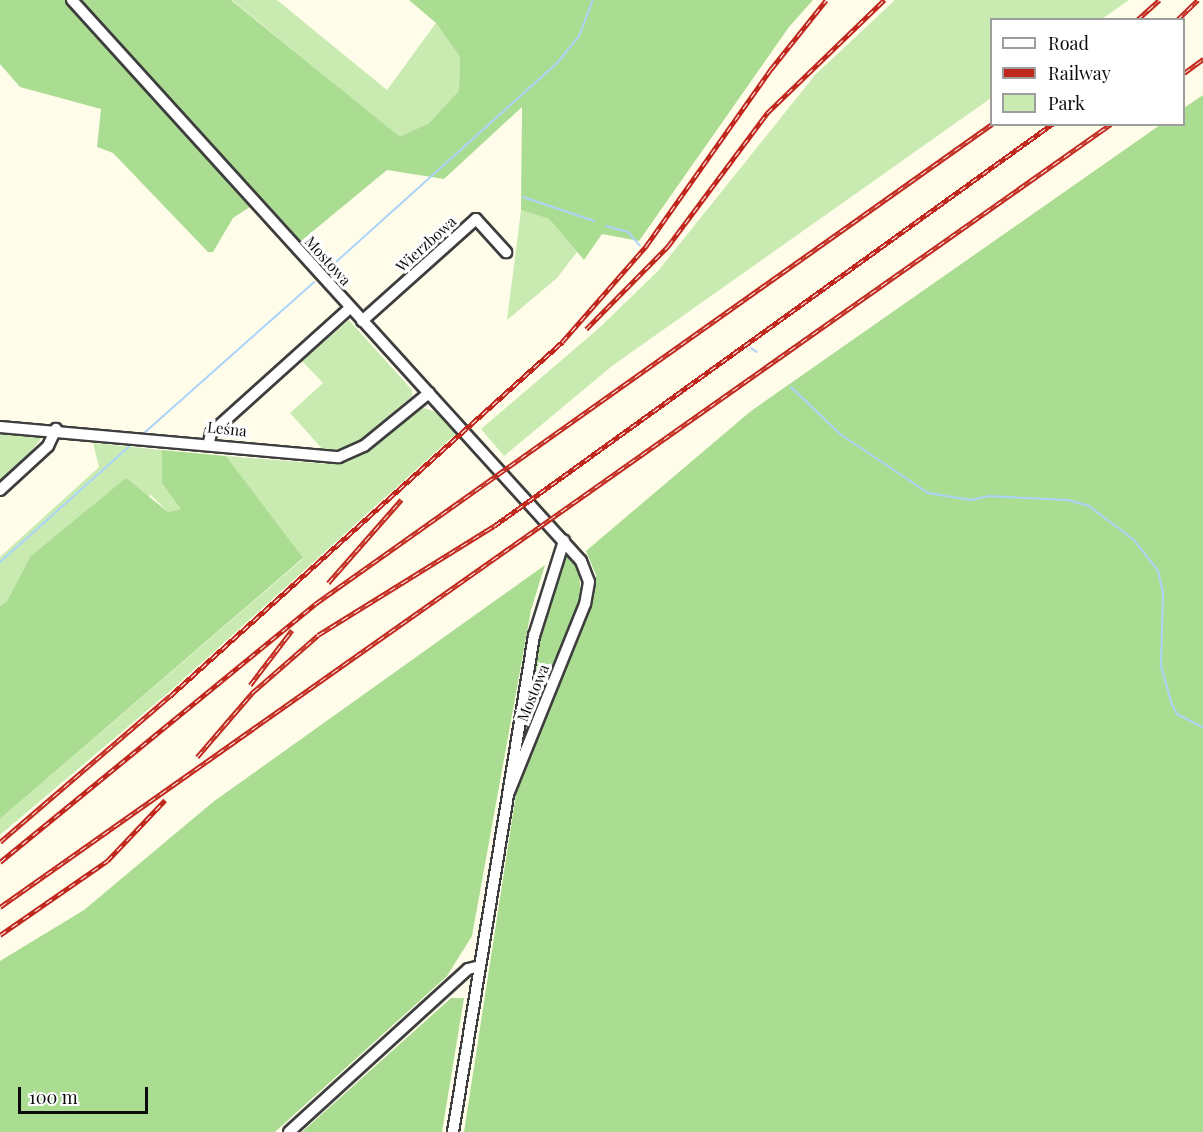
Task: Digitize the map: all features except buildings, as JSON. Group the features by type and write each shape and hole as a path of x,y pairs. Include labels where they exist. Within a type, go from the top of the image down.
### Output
{"street":[{"name":"Mostowa","path":"72,0 564,541 586,571 588,593 509,792"},
{"name":"Wierzbowa","path":"362,321 476,219 506,252"},
{"path":"209,442 211,433 350,308"},
{"name":"Leśna","path":"0,427 56,429 209,442 309,456 339,457 364,446 429,393"},
{"path":"0,490 48,446 56,429"},
{"name":"Mostowa","path":"453,1132 477,967 509,792 534,636 564,541"},
{"path":"289,1132 468,969 477,967"}],"green space":[{"path":"0,0 231,0 400,137 429,123 459,91 460,57 436,23 409,0 813,0 789,27 639,241 602,234 584,260 549,219 521,210 522,107 444,179 387,170 301,241 262,199 233,218 213,252 208,252 113,153 97,147 101,109 20,87 0,64"},
{"path":"232,0 277,0 387,90 436,23 460,57 459,92 429,123 400,138"},
{"path":"895,0 1129,0 1103,18 990,18 990,99 612,366 504,456 481,429 598,329 658,271 815,75"},
{"path":"1203,95 1203,1132 464,1132 516,794 591,601 596,575 586,551 751,411 1159,126 1185,126 1185,107"},
{"path":"521,210 549,219 577,252 557,278 507,320"},
{"path":"349,320 412,390 412,396 354,445 326,453 290,413 323,383 302,361"},
{"path":"420,407 440,413 459,431 169,692 0,835 0,819 303,559 226,456 327,464 352,459"},
{"path":"0,433 43,436 23,462 0,482"},
{"path":"93,443 162,450 162,483 182,509 168,512 151,495 30,557 7,601 0,606 0,557 99,467"},
{"path":"162,450 226,456 303,558 0,819 0,606 7,601 30,557 126,478 168,512 181,509 162,483"},
{"path":"567,554 578,568 581,591 575,614 520,748 544,616"},
{"path":"545,565 531,610 472,936 447,976 275,1132 0,1132 0,961 84,910 213,802"},
{"path":"451,998 464,998 442,1132 302,1132"}],"waterway":[{"path":"326,271 558,62 579,36 593,0"},
{"path":"523,197 594,221"},
{"path":"606,226 628,232 640,246"},
{"path":"143,434 314,282"},
{"path":"751,348 757,352"},
{"path":"791,387 840,434 928,493 971,500 988,496 1068,500 1089,506 1134,540 1158,571 1163,593 1161,666 1172,705 1177,714 1203,727"},
{"path":"0,562 133,443"}],"railway":[{"path":"0,842 170,696 562,342 646,246 771,69 826,0"},
{"path":"586,329 668,246 767,113 884,0"},
{"path":"1139,18 1159,0"},
{"path":"1179,18 1198,0"},
{"path":"1185,72 1203,59"},
{"path":"0,862 315,604 990,125"},
{"path":"197,757 253,692 318,635 494,526 1049,126"},
{"path":"0,907 1108,126"},
{"path":"328,583 401,500"},
{"path":"250,685 292,630"},
{"path":"0,935 107,861 165,800"}]}
